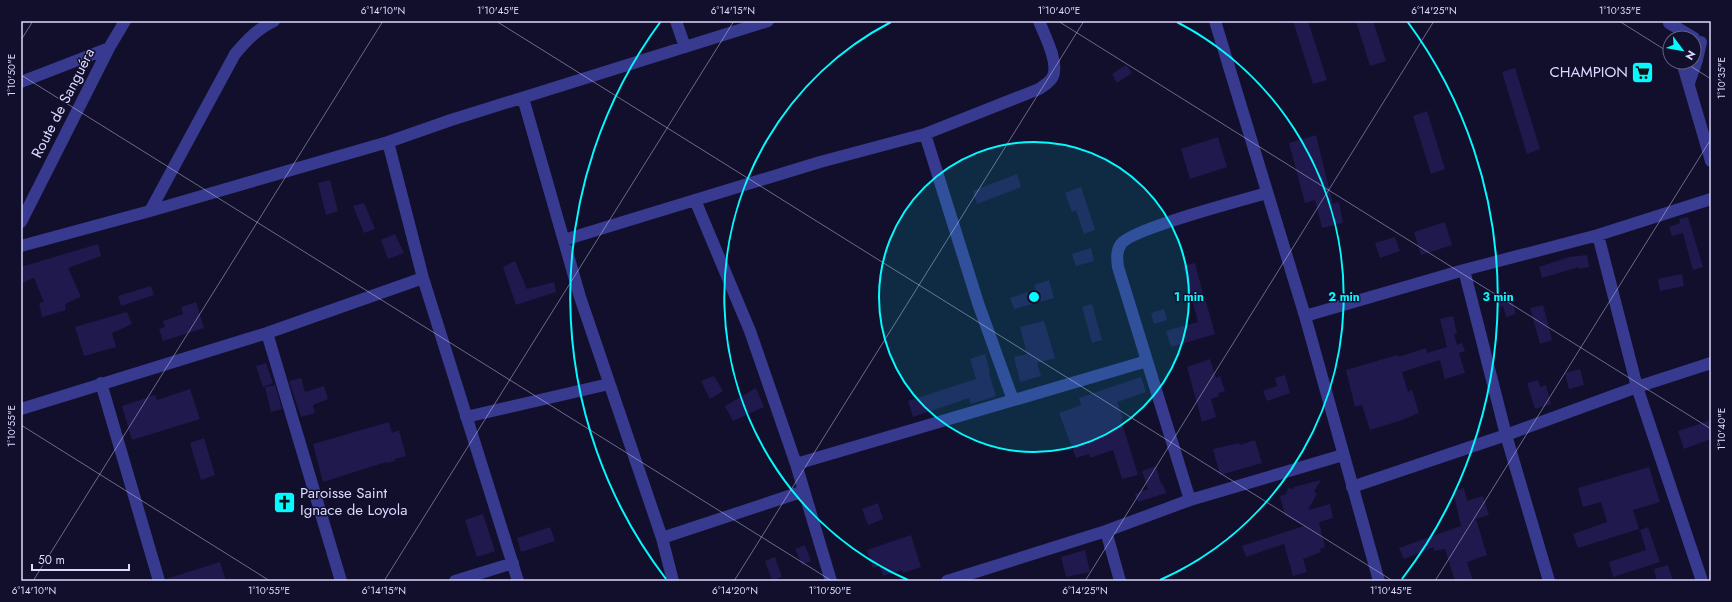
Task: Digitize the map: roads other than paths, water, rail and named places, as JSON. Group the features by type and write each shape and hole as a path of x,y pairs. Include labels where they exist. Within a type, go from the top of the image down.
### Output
{"street":[{"name":"Route de Sanguéra","path":"21,222 109,48 125,21"},
{"path":"150,211 235,54 251,36 265,25 274,21"},
{"path":"676,21 685,47"},
{"path":"21,246 150,211 388,142 451,120 768,21"},
{"path":"564,240 820,162 924,134 1039,89 1050,81 1054,75 1054,64 1048,43 1039,21"},
{"path":"1215,21 1305,316 1379,581"},
{"path":"1669,22 1684,30"},
{"path":"21,82 109,48"},
{"path":"1685,70 1711,161"},
{"path":"1689,83 1694,70"},
{"path":"523,98 580,297 662,538 673,581"},
{"path":"924,134 978,303 1013,400"},
{"path":"388,142 423,278 518,581"},
{"path":"1190,500 1118,267 1116,256 1121,243 1127,238 1151,228 1267,193"},
{"path":"1305,316 1464,270 1598,235 1711,199"},
{"path":"695,200 750,330 796,464 831,581"},
{"path":"1598,235 1637,387 1702,581"},
{"path":"1464,270 1506,435 1549,581"},
{"path":"21,409 101,383 267,333 423,278"},
{"path":"267,333 341,581"},
{"path":"796,464 1147,361"},
{"path":"1352,487 1506,435 1637,387 1711,363"},
{"path":"101,383 159,581"},
{"path":"466,417 609,384"},
{"path":"947,581 1106,531 1190,500 1343,455"},
{"path":"662,538 804,491"},
{"path":"1106,531 1120,581"},
{"path":"455,581 513,563"}],"place":[{"name":"CHAMPION","path":"1643,72"},
{"name":"Paroisse Saint Ignace de Loyola","path":"285,502"}]}
